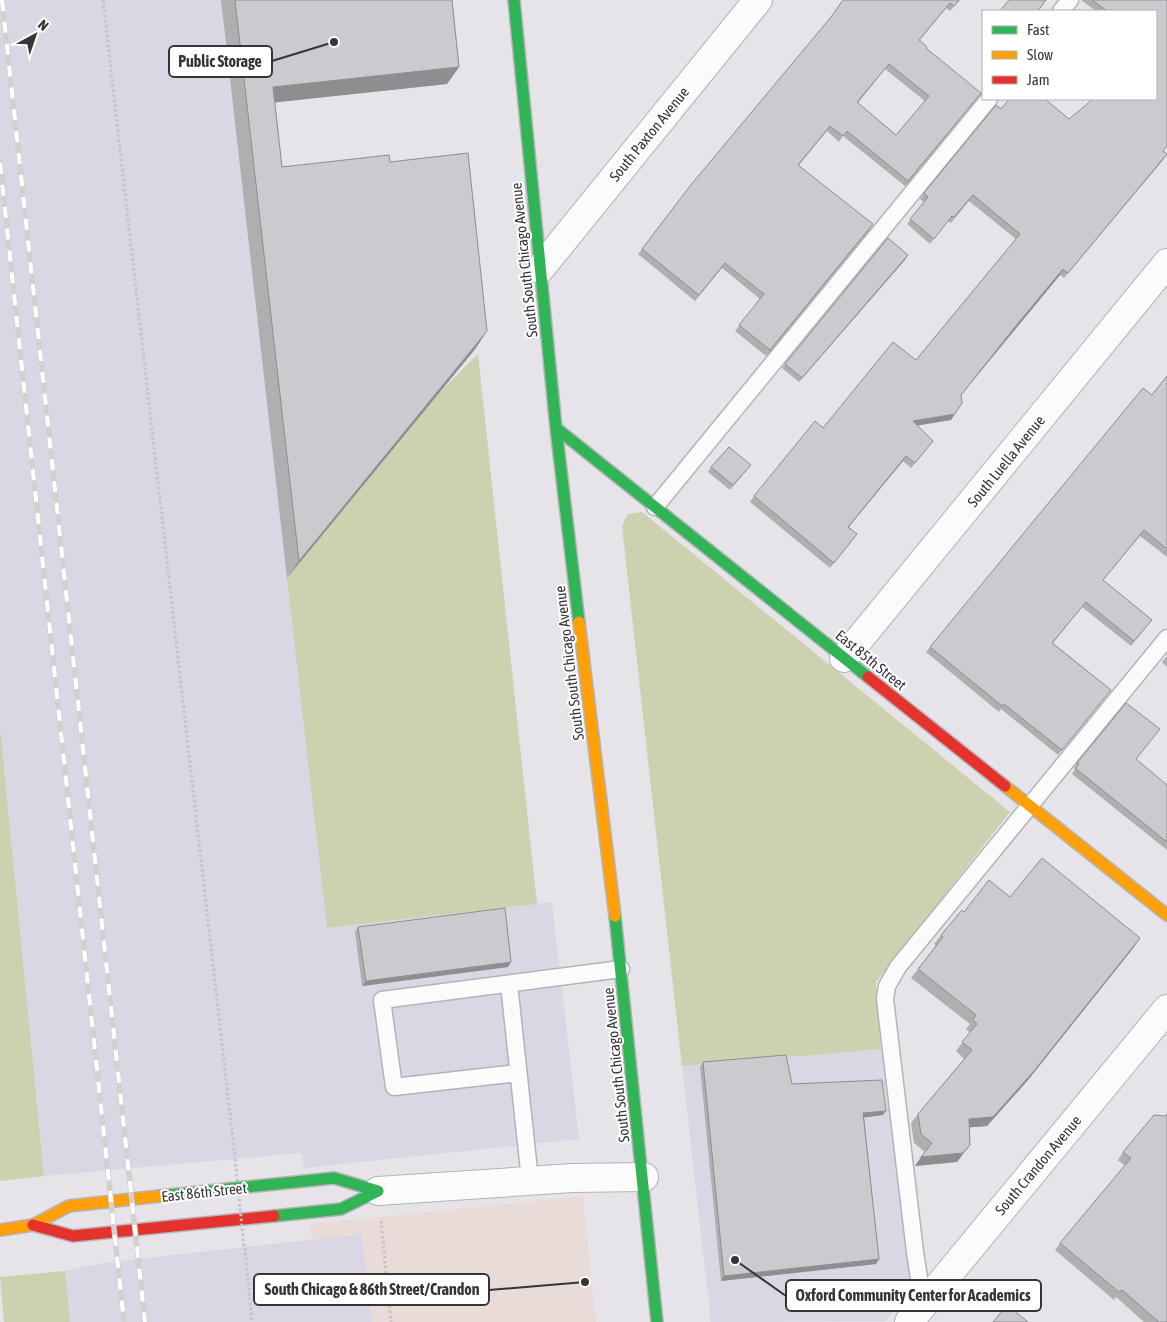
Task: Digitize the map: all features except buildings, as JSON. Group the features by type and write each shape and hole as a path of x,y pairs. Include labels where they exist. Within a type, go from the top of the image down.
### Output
{"street":[{"name":"South South Chicago Avenue","path":"514,0 556,428 621,969 644,1177 657,1322"},
{"name":"South Paxton Avenue","path":"540,269 758,0"},
{"name":"South Luella Avenue","path":"844,658 1167,263"},
{"name":"East 85th Street","path":"556,428 1167,915"},
{"name":"South Crandon Avenue","path":"916,1313 1167,1009"},
{"name":"East 86th Street","path":"0,1230 33,1225 69,1206 334,1178 378,1191 530,1180 644,1177"},
{"name":"East 86th Street","path":"33,1225 72,1236 341,1209 378,1191"}],"lane":[{"path":"1062,10 1070,0"},
{"path":"655,507 988,100"},
{"path":"916,1313 884,999 887,986 898,967 1167,638"},
{"path":"518,1073 394,1087 382,1000 621,969"},
{"path":"509,984 530,1180"}],"path":[{"path":"103,0 252,1322"},
{"path":"378,1191 391,1322"}],"shaded area":[{"path":"0,0 221,0 328,928 552,902 579,1139 304,1168 302,1153 44,1176 0,726"},
{"path":"890,1048 918,1279 886,1321 711,1322 682,1066"},
{"path":"583,1196 596,1322 372,1322 362,1234 312,1240 310,1224"},
{"path":"362,1234 372,1322 70,1322 65,1271 103,1263"}],"green space":[{"path":"478,354 537,904 327,928 287,578 437,395"},
{"path":"642,512 1010,812 876,982 881,1049 682,1066 622,526 628,514"},
{"path":"0,726 44,1176 0,1181"},
{"path":"65,1271 70,1322 4,1322 0,1277"}],"railway":[{"path":"2,0 145,1322"},
{"path":"0,163 124,1322"}],"traffic: fast":[{"path":"514,0 556,428 579,622"},
{"path":"556,428 868,677"},
{"path":"615,916 657,1322"},
{"path":"160,1196 334,1178 378,1191 341,1209 274,1216"}],"traffic: slow":[{"path":"579,622 615,916"},
{"path":"1005,786 1167,915"},
{"path":"0,1230 33,1225 69,1206 160,1196"}],"traffic: jam":[{"path":"868,677 1005,786"},
{"path":"33,1225 73,1236 274,1216"}],"place":[{"name":"Public Storage","path":"334,42"},
{"name":"Oxford Community Center for Academics","path":"735,1260"},
{"name":"South Chicago & 86th Street/Crandon","path":"585,1282"}]}
